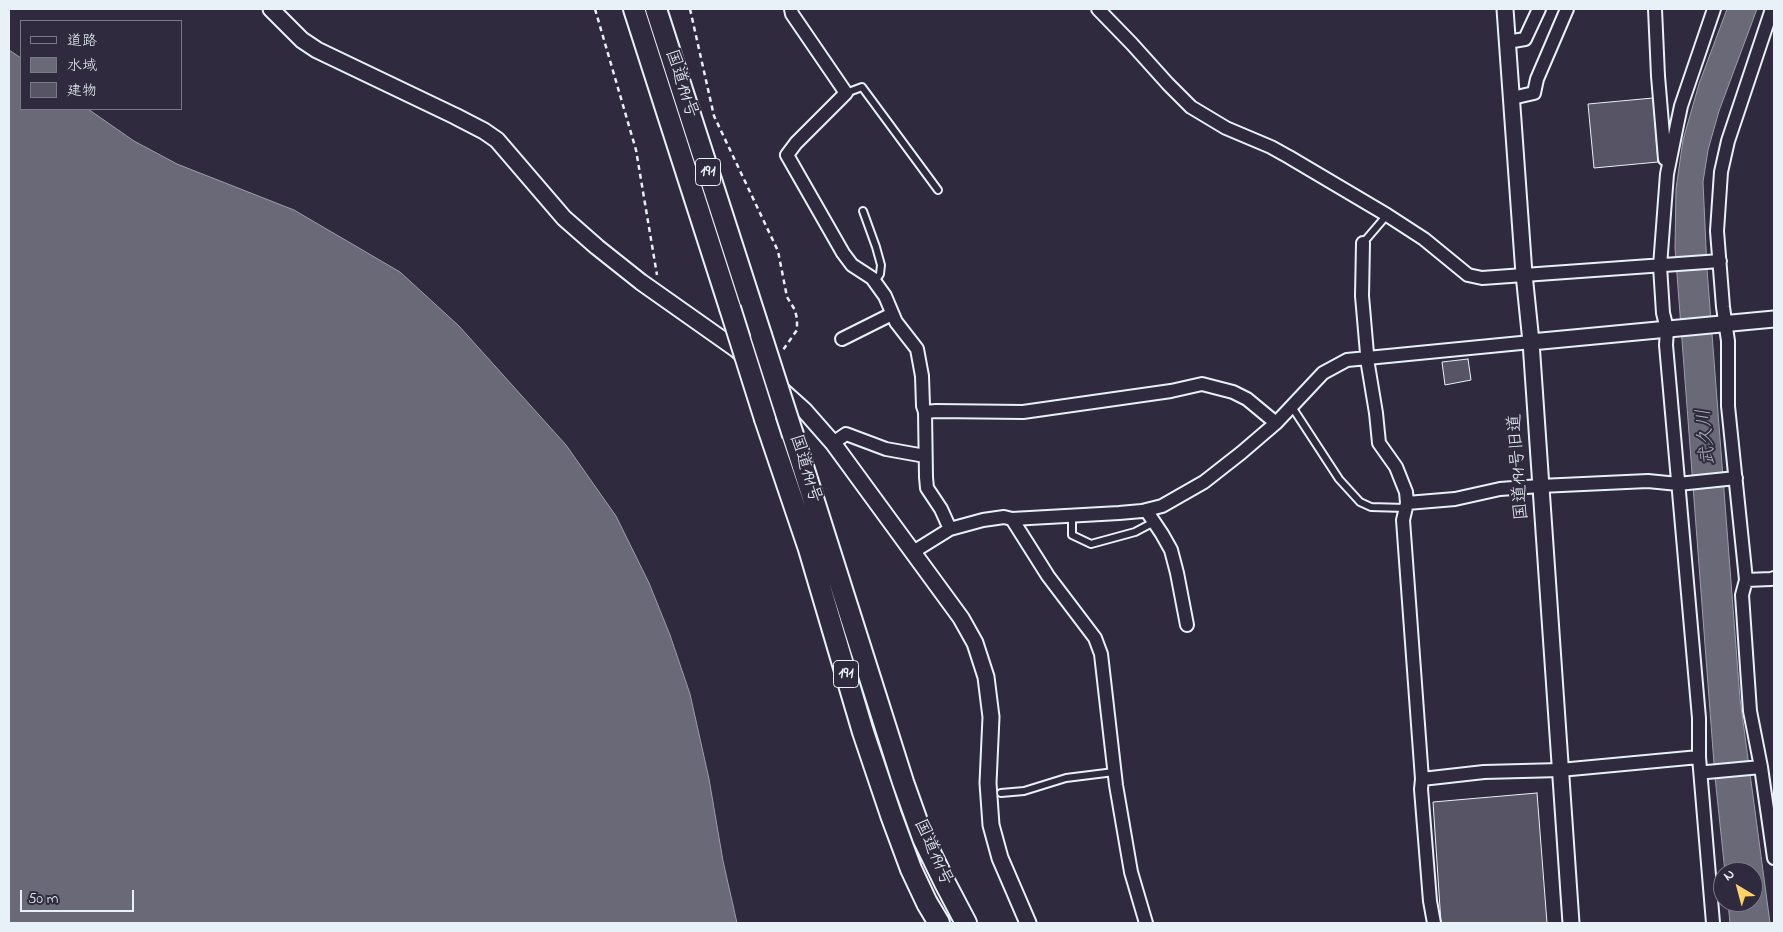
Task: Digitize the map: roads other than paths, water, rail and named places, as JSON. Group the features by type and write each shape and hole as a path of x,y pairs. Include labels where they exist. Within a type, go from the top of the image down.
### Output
{"highway":[{"path":"627,9 658,84"},
{"name":"国道191号","path":"634,9 764,419 809,549 863,732 911,868 927,903 939,923"},
{"name":"国道191号","path":"656,9 903,782 923,838 944,883 966,923"}],"street":[{"path":"272,9 302,40 317,50 484,130 497,140 564,218 641,282 736,349 804,410 833,444 961,618 975,643 986,677 991,716 988,783 991,825 1000,858 1028,923"},
{"path":"791,9 792,14 846,93 796,143 787,155 843,253 852,265 868,274 875,282 885,296 896,322 913,342 919,356 922,401 925,412 927,488 941,509 950,529"},
{"path":"1098,9 1191,107 1226,128 1271,147 1387,215 1424,239 1468,275 1482,278 1717,262"},
{"name":"国道191号旧道","path":"1505,9 1524,274 1531,342 1570,923"},
{"path":"1508,42 1525,39 1539,9"},
{"path":"1512,98 1534,93 1540,72 1568,9"},
{"path":"1654,9 1667,174 1663,313 1671,329 1666,345 1681,484 1698,718 1699,757 1713,923"},
{"path":"1667,174 1681,106 1714,9"},
{"path":"1772,9 1725,155 1719,193 1717,262 1723,307 1733,478 1746,580 1742,594 1750,711 1774,858"},
{"path":"1363,242 1362,296 1378,443 1396,467 1406,492 1403,520 1422,779 1421,788 1434,923"},
{"path":"842,339 892,315"},
{"path":"913,552 950,529 983,520 1004,517 1012,519 1119,513 1162,506 1204,482 1276,423 1292,408 1322,373 1347,360 1774,319"},
{"path":"925,412 1023,412 1202,384 1233,392 1247,399 1276,423"},
{"path":"833,444 846,434 886,449 926,456"},
{"path":"1406,506 1455,499 1500,489 1648,481 1681,484 1733,478"},
{"path":"1146,510 1171,550 1187,625"},
{"path":"1012,519 1048,576 1095,638 1101,654 1114,772 1131,872 1146,923"},
{"path":"1746,580 1774,578"},
{"path":"1422,779 1484,772 1560,770 1699,757"},
{"path":"1707,772 1759,767"}],"lane":[{"path":"846,93 862,87 938,190"},
{"path":"863,210 881,265 880,274 875,282"},
{"path":"1363,242 1387,215"},
{"path":"1292,408 1340,479 1360,502 1371,507 1406,506"},
{"path":"1072,515 1072,535 1091,544 1135,532 1154,522"},
{"path":"1001,793 1024,791 1066,778 1114,772"}],"water":[{"name":"武久川","path":"1727,9 1757,9 1719,111 1708,150 1703,182 1707,269 1740,699 1762,862 1724,862 1715,777 1675,248 1676,189 1683,140 1699,84"},
{"path":"9,50 20,57 20,110 89,110 134,141 177,164 294,210 400,272 459,326 566,445 616,516 649,583 670,635 690,694 709,779 723,861 737,923 9,923"},
{"path":"1763,871 1770,923 1730,923 1729,912 1763,912"}]}
